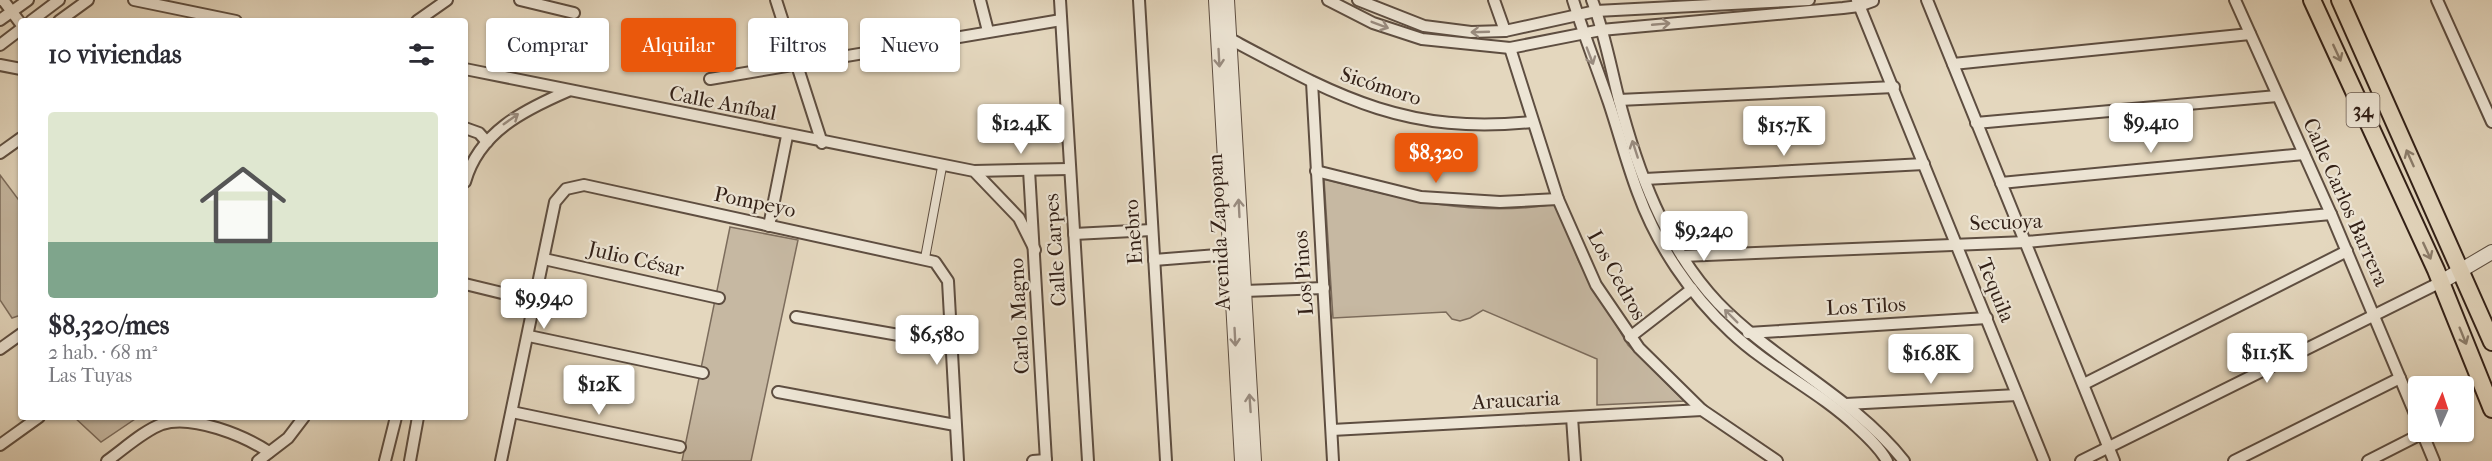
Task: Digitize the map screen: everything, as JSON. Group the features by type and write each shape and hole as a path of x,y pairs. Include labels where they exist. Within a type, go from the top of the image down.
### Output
{"main road":[{"name":"34","path":"2312,0 2441,282 2492,409"},
{"name":"34","path":"2340,0 2460,271 2488,323 2492,342"}],"street":[{"path":"3,0 18,20"},
{"path":"36,18 59,0"},
{"path":"63,18 88,0"},
{"path":"134,0 221,18"},
{"path":"421,18 447,0"},
{"path":"523,0 574,13"},
{"path":"776,0 782,18"},
{"path":"980,0 988,31"},
{"name":"Calle Carpes","path":"1060,0 1088,461"},
{"name":"Enebro","path":"1139,0 1166,461"},
{"name":"Avenida Zapopan","path":"1216,0 1242,461"},
{"name":"Avenida Zapopan","path":"1227,0 1254,461"},
{"path":"1328,0 1373,23 1422,39 1510,48 1601,30 1885,0"},
{"path":"1358,0 1424,26 1471,32 1504,31 1596,11 1809,0"},
{"path":"1494,0 1504,31"},
{"path":"1573,0 1582,34 1649,221 1692,289 1732,333 1844,414 1869,438 1887,461"},
{"path":"1592,0 1619,100 1645,179 1660,219 1682,256 1716,301 1748,333 1846,404 1904,461"},
{"path":"1927,0 2114,461"},
{"name":"Calle Carlos Barrera","path":"2235,0 2331,214 2408,397"},
{"path":"2437,0 2492,122"},
{"path":"0,20 25,1 33,18"},
{"name":"Tequila","path":"1864,2 1924,164 2044,461"},
{"path":"848,53 1061,20"},
{"path":"0,45 18,31"},
{"path":"1953,64 2250,34"},
{"name":"Sicómoro","path":"1230,39 1312,82 1372,108 1404,117 1460,124 1503,125 1531,122"},
{"name":"Los Cedros","path":"1510,48 1531,122 1558,199 1586,267 1630,337 1702,410 1777,461"},
{"path":"0,65 18,68"},
{"name":"Calle Aníbal","path":"468,70 942,167 974,171 1070,169"},
{"path":"710,79 748,71"},
{"path":"798,72 822,143"},
{"name":"Los Pinos","path":"1312,82 1333,461"},
{"path":"1619,100 1894,87"},
{"path":"468,174 474,159 503,125 522,111 568,91"},
{"path":"1976,123 2277,96"},
{"path":"468,130 479,133 487,142"},
{"path":"769,226 787,135"},
{"path":"0,153 18,140"},
{"path":"2001,183 2304,154"},
{"path":"1645,179 1924,164"},
{"path":"942,167 930,260 948,281 958,461"},
{"name":"Carlo Magno","path":"1029,170 1046,461"},
{"path":"974,171 1019,218 1035,250"},
{"path":"1316,171 1421,197 1500,202 1558,199"},
{"name":"Pompeyo","path":"544,259 555,202 566,189 574,186 596,186 930,260"},
{"name":"Secuoya","path":"1682,256 2026,242 2331,214"},
{"path":"1074,234 1152,231"},
{"path":"2084,384 2347,251"},
{"path":"2081,461 2441,282 2492,252"},
{"path":"1154,260 1230,254"},
{"path":"501,461 544,259"},
{"name":"Julio César","path":"544,259 719,298"},
{"path":"468,285 535,301"},
{"path":"1244,291 1324,288"},
{"path":"1630,337 1692,289"},
{"path":"796,317 950,344"},
{"name":"Los Tilos","path":"1748,333 1987,318"},
{"path":"0,349 18,336"},
{"path":"529,336 703,373"},
{"path":"2234,461 2400,378"},
{"path":"778,392 955,425"},
{"path":"1846,404 2017,395"},
{"name":"Araucaria","path":"1332,430 1702,410"},
{"path":"512,412 680,447"},
{"path":"1572,417 1575,461"},
{"path":"0,445 35,420"},
{"path":"258,461 288,438 302,420"},
{"path":"385,461 395,420"},
{"path":"410,461 417,420"},
{"path":"107,461 154,428 169,423 192,424 234,433 269,452"},
{"path":"2368,461 2408,440"},
{"path":"2427,442 2434,461"},
{"path":"1033,461 1046,461"}],"shaded area":[{"path":"0,175 18,199 18,316 12,318 0,300"},
{"path":"1324,179 1410,199 1467,208 1526,208 1556,204 1579,262 1628,345 1684,401 1597,405 1597,359 1483,310 1460,321 1452,319 1446,312 1333,318"},
{"path":"730,227 798,240 751,461 682,461"},
{"path":"77,420 134,420 101,442"}]}
